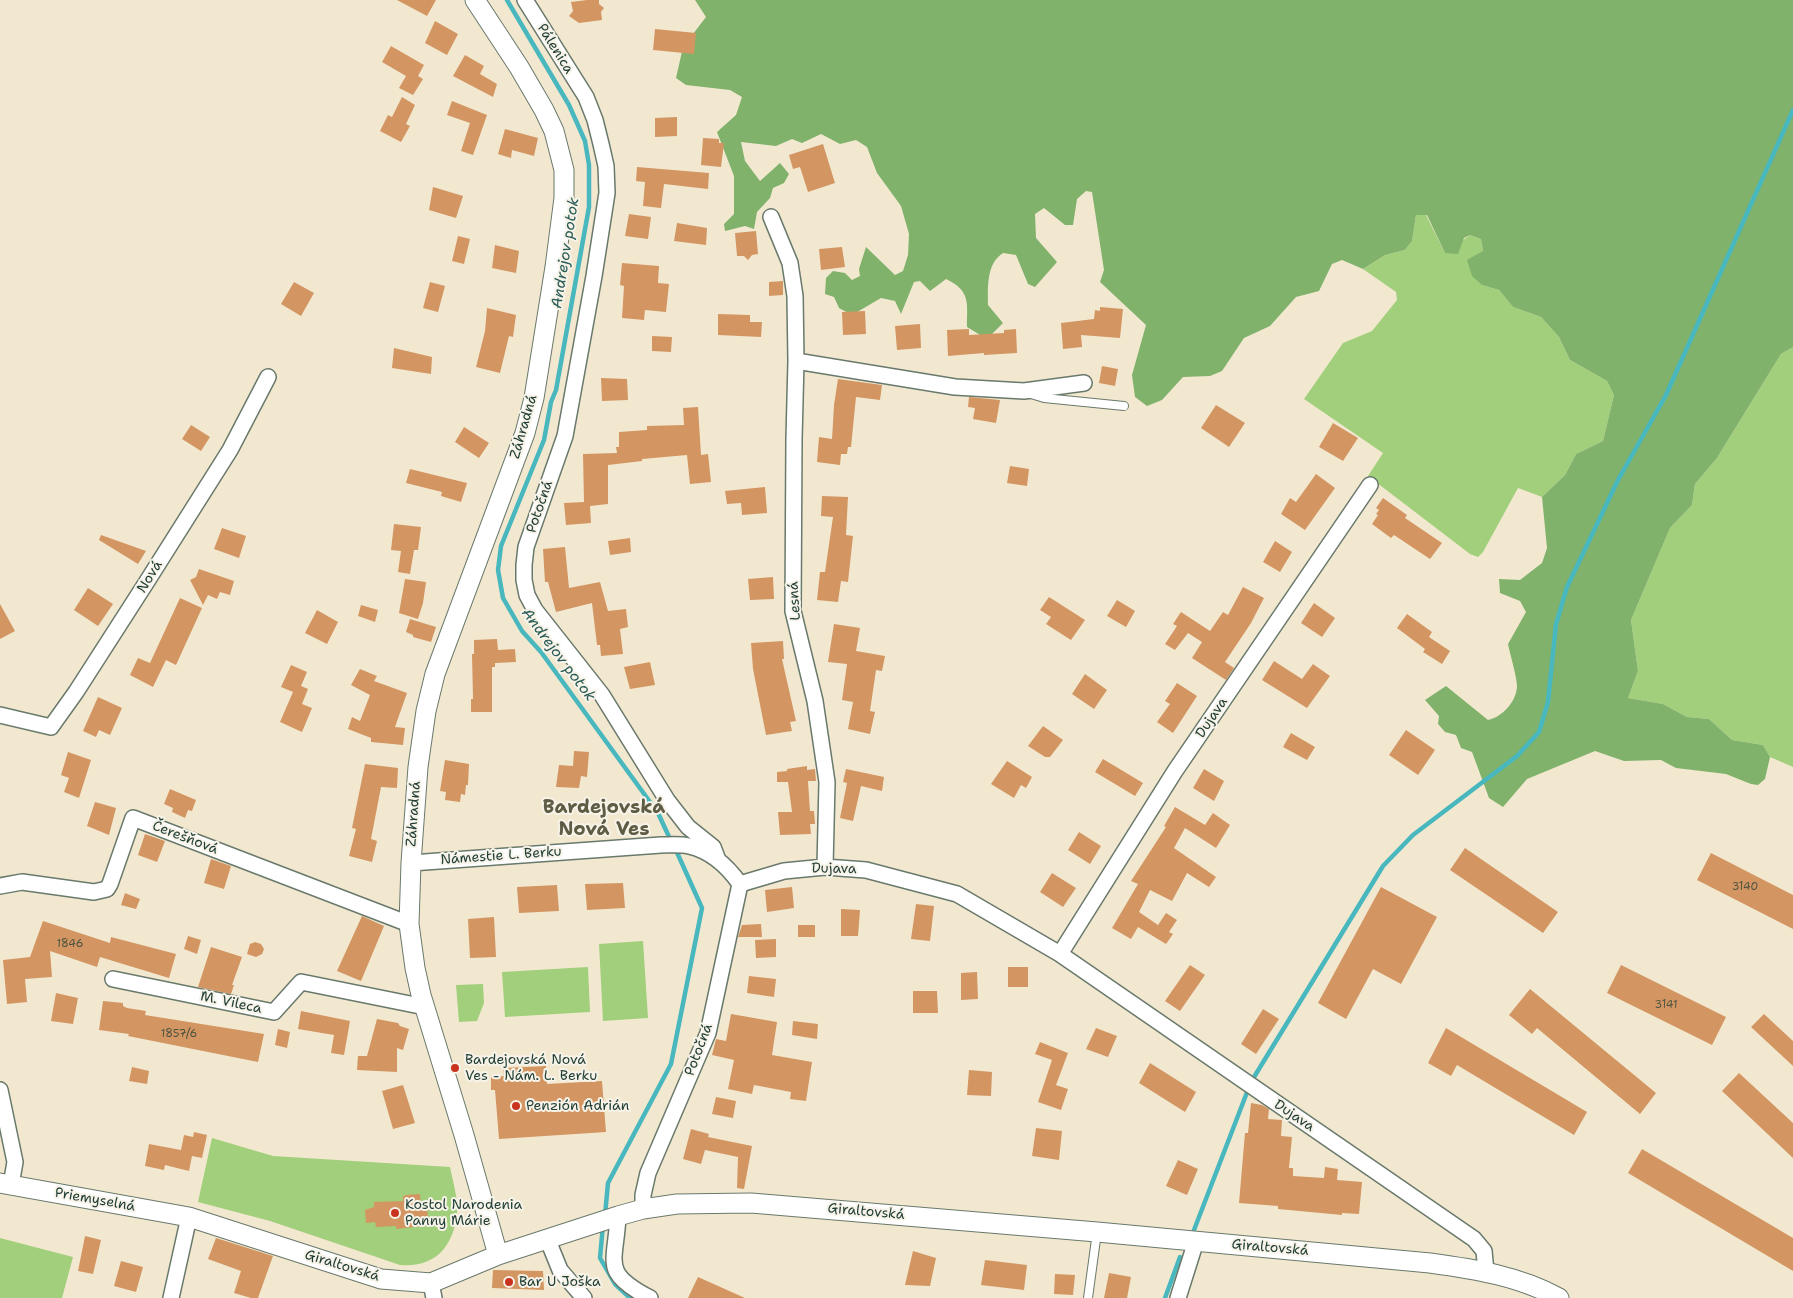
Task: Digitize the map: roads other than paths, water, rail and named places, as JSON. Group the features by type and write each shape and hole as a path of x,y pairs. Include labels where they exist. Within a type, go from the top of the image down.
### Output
{"street":[{"name":"Záhradná","path":"411,863 418,767 426,711 439,665 525,433 534,398 564,198 564,170 554,131 519,67 475,0"},
{"name":"Pálenica","path":"525,0 586,97"},
{"name":"Potočná","path":"586,97 595,120 606,166 607,193 565,436 526,547 524,580 527,595 535,610 602,695 667,800 688,827 713,847 718,860"},
{"name":"Lesná","path":"771,217 790,263 795,296 793,611 816,701 827,782 825,867"},
{"path":"796,361 955,387 1024,391 1084,383"},
{"name":"Nová","path":"0,715 51,727 76,692 230,450 268,377"},
{"name":"Dujava","path":"1060,954 1175,771 1370,485"},
{"name":"Čerešňová","path":"0,886 22,882 94,892 106,889 110,884 133,818 409,924"},
{"name":"Námestie L. Berku","path":"411,863 661,845 689,846 718,860 740,884"},
{"path":"411,863 409,924 415,968 425,1008 467,1143 498,1255"},
{"name":"Dujava","path":"740,884 784,871 825,867 866,870 958,894 1060,954 1474,1239 1484,1251 1486,1272"},
{"name":"Potočná","path":"644,1209 643,1195 648,1173 708,1033 740,884"},
{"name":"M. Vileca","path":"113,979 274,1012 301,982 425,1008"},
{"path":"0,1090 15,1162 5,1184"},
{"name":"Priemyselná","path":"5,1184 189,1217"},
{"name":"Giraltovská","path":"189,1217 381,1279 432,1290 498,1255 547,1238 644,1209 699,1203 770,1204 1430,1263 1486,1272 1534,1286 1559,1298"},
{"path":"618,1216 613,1259 615,1270 619,1278 650,1298"},
{"path":"171,1298 189,1217"},
{"path":"547,1238 560,1270 584,1298"},
{"path":"1178,1298 1196,1241"}],"lane":[{"path":"1024,391 1044,398 1124,406"},
{"path":"1088,1298 1098,1232"}],"waterway":[{"name":"Andrejov potok","path":"507,0 569,105 585,141 589,165 589,207 556,390 551,402 544,440 501,546 498,570 503,598 522,631 541,652 658,813 671,841"},
{"path":"1194,1230 1251,1082 1383,866 1413,835 1517,756 1539,732 1548,702 1556,624 1567,587 1618,480 1666,395 1793,110"},
{"name":"Andrejov potok","path":"605,1215 608,1183 671,1064 702,908 675,848"},
{"name":"Andrejov potok","path":"603,1225 600,1258 615,1284 630,1298"},
{"path":"1165,1298 1180,1257"}],"place":[{"name":"Bardejovská Nová Ves - Nám. L. Berku","path":"455,1068"},
{"name":"Penzión Adrián","path":"516,1106"},
{"name":"Kostol Narodenia Panny Márie","path":"395,1213"},
{"name":"Bar U Joška","path":"509,1282"}],"district":[{"name":"Bardejovská Nová Ves","path":"604,819"}]}
